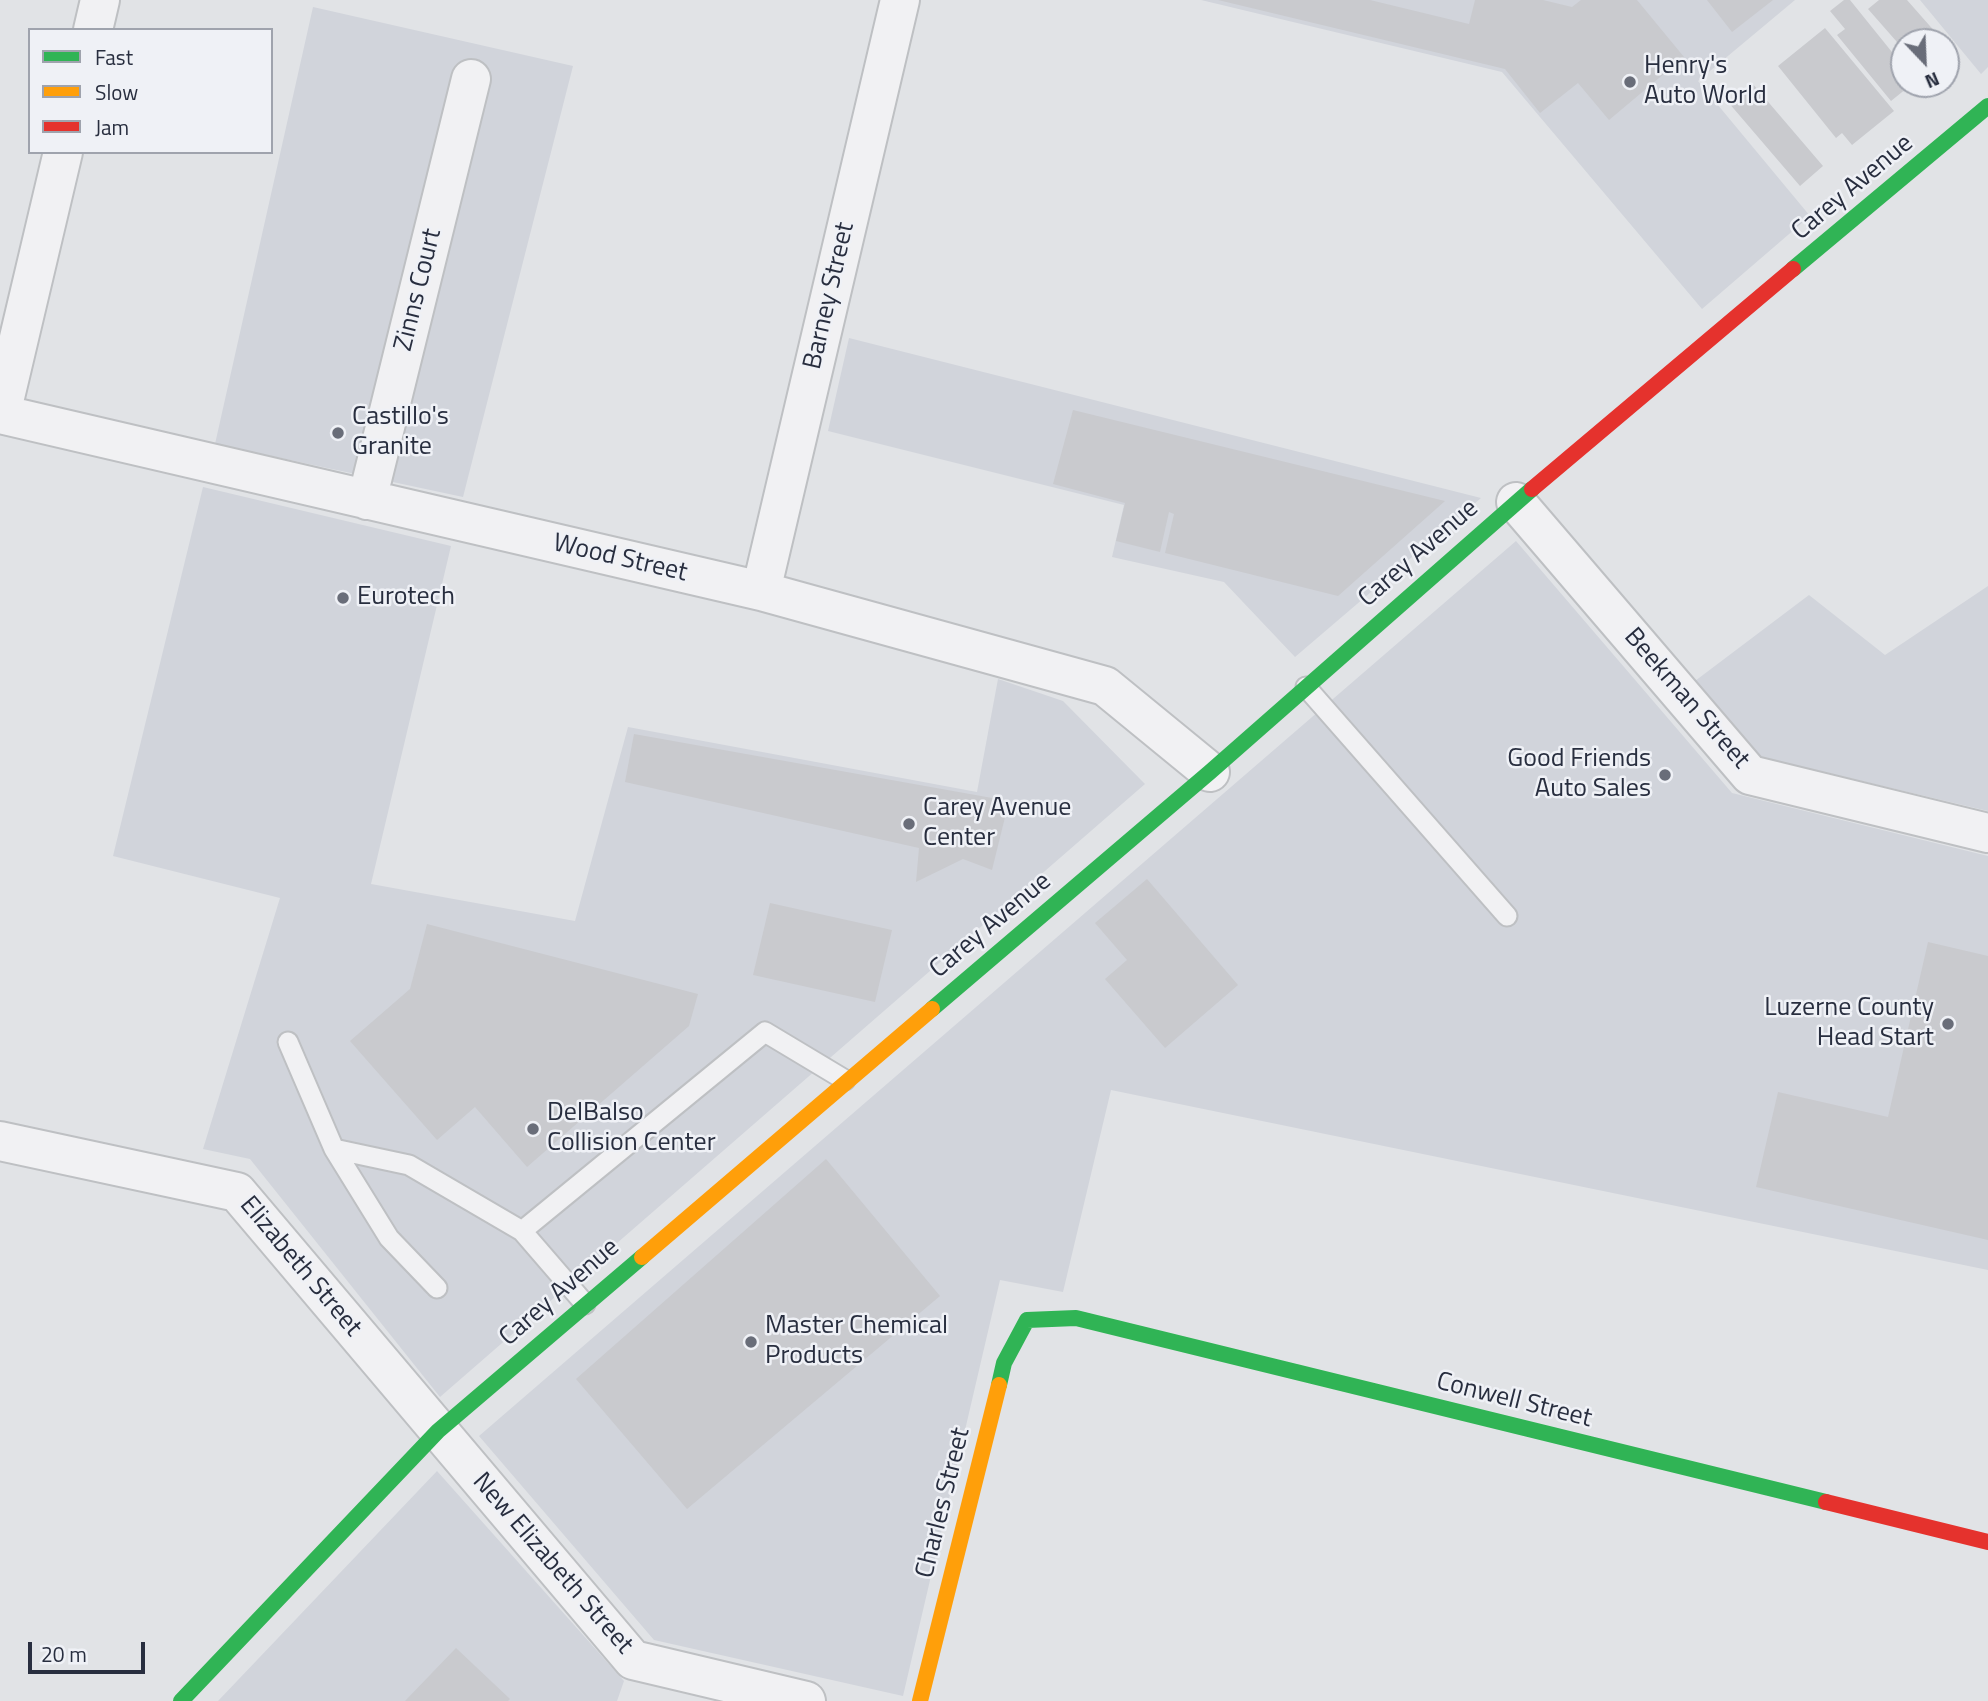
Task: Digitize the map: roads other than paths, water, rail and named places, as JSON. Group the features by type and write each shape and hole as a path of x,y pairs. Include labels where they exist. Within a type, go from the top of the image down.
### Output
{"main road":[{"name":"Carey Avenue","path":"181,1701 438,1431 845,1080 1210,772 1516,502 1988,106"},
{"name":"Conwell Street","path":"1027,1320 1076,1318 1988,1542"},
{"name":"Charles Street","path":"920,1701 1004,1363 1027,1320"}],"street":[{"path":"93,28 100,0"},
{"name":"Barney Street","path":"761,591 900,0"},
{"name":"Zinns Court","path":"367,500 471,79"},
{"path":"0,414 63,154"},
{"name":"Wood Street","path":"0,414 761,591 1105,685 1210,772"},
{"name":"Beekman Street","path":"1516,502 1750,775 1988,833"},
{"name":"Elizabeth Street","path":"0,1141 237,1192 438,1431"},
{"name":"New Elizabeth Street","path":"438,1431 633,1660 806,1701"}],"lane":[{"path":"1306,687 1507,916"},
{"path":"522,1231 765,1032 845,1080"},
{"path":"288,1042 334,1149 389,1238 436,1288"},
{"path":"334,1149 409,1166 522,1231 585,1304"}],"place":[{"name":"Henry's Auto World","path":"1630,82"},
{"name":"Castillo's Granite","path":"338,433"},
{"name":"Eurotech","path":"343,598"},
{"name":"Good Friends Auto Sales","path":"1665,775"},
{"name":"Carey Avenue Center","path":"909,824"},
{"name":"Luzerne County Head Start","path":"1948,1024"},
{"name":"DelBalso Collision Center","path":"533,1129"},
{"name":"Master Chemical Products","path":"751,1342"}]}
